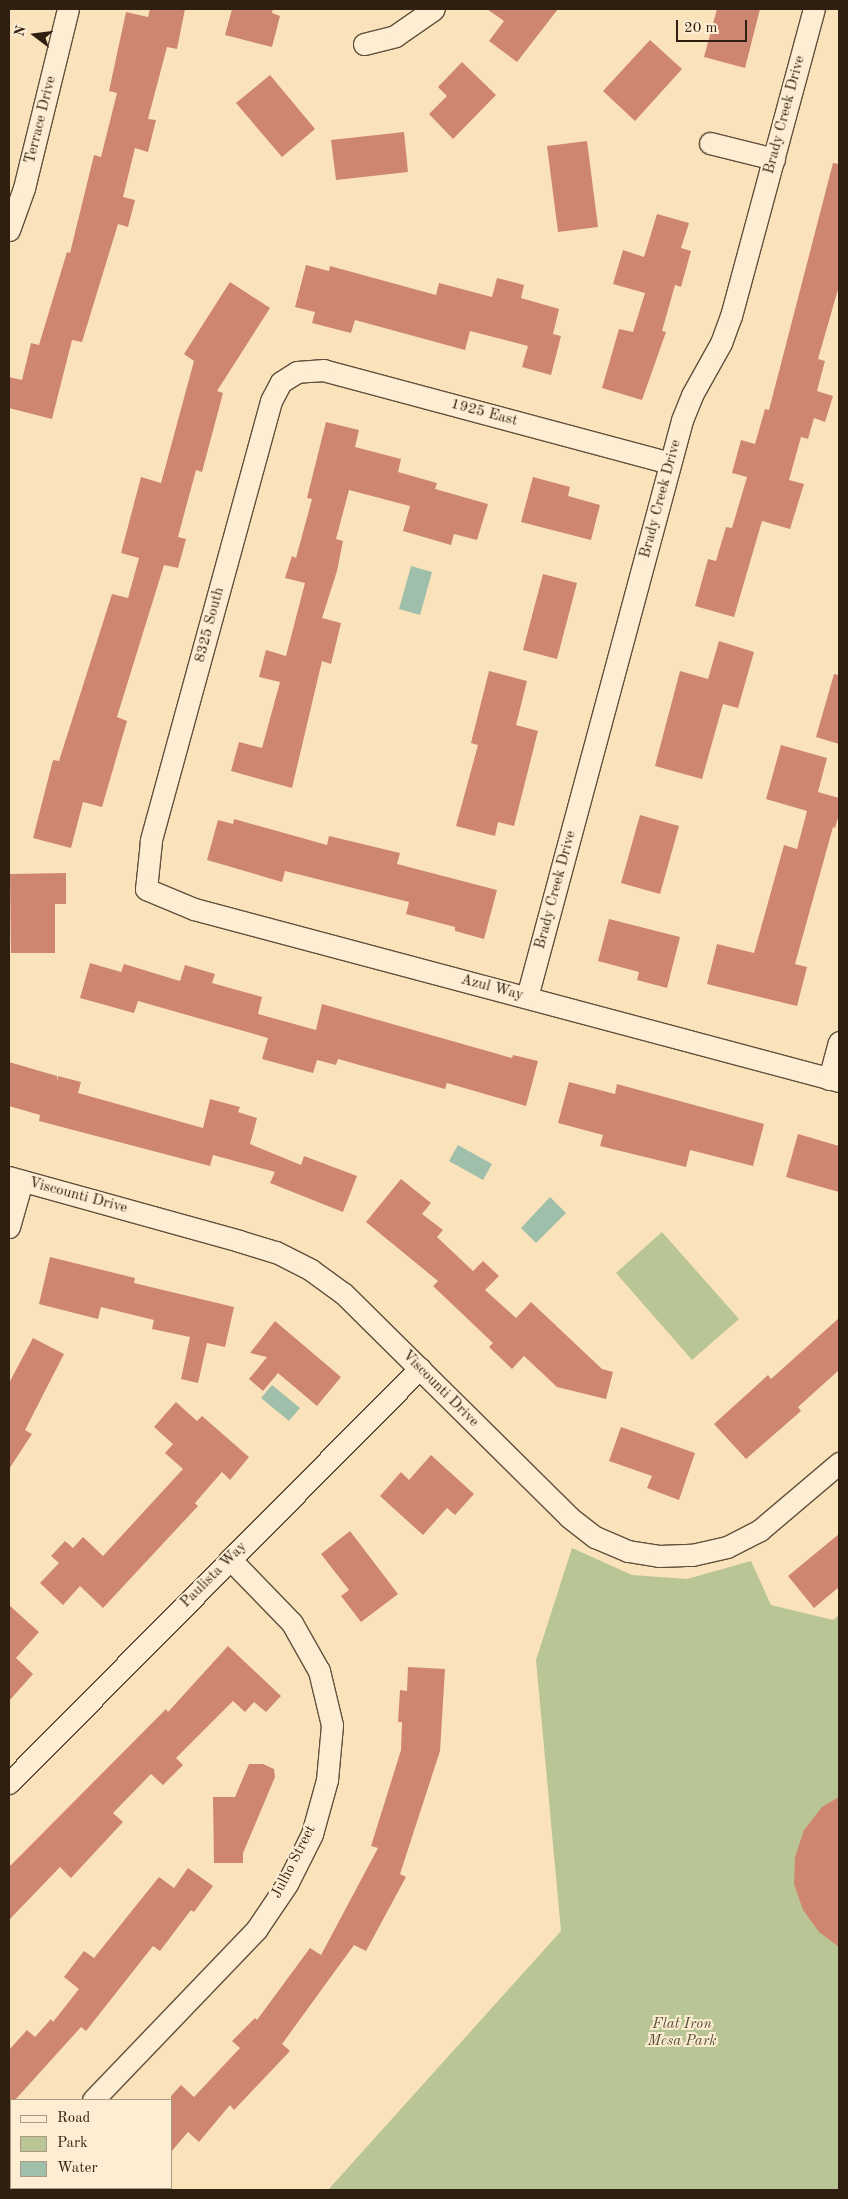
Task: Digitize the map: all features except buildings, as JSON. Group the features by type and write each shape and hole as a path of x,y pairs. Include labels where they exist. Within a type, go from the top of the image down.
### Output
{"street":[{"name":"Terrace Drive","path":"9,230 24,188 68,9"},
{"path":"364,44 395,36 434,9"},
{"name":"Brady Creek Drive","path":"527,997 670,463 692,395 721,343 731,316 814,9"},
{"path":"710,143 774,159"},
{"name":"1925 East","path":"297,372 324,370 670,463"},
{"name":"8325 South","path":"146,889 151,842 271,400 281,382 297,372"},
{"name":"Azul Way","path":"146,889 194,909 834,1080"},
{"path":"834,1080 839,1042"},
{"path":"9,1227 16,1179"},
{"name":"Viscounti Drive","path":"16,1179 276,1252 311,1270 343,1293 569,1517 596,1537 628,1551 659,1556 684,1556 727,1547 760,1530 839,1463"},
{"name":"Paulista Way","path":"9,1783 420,1368"},
{"name":"Julho Street","path":"94,2099 256,1930 287,1884 312,1834 327,1780 332,1725 319,1672 292,1622 230,1559"}],"green space":[{"path":"662,1232 739,1319 692,1360 616,1273"},
{"name":"Flat Iron Mesa Park","path":"572,1548 632,1575 687,1579 751,1561 771,1605 833,1620 839,1615 839,2190 328,2190 561,1931 536,1660"}],"water":[{"path":"411,566 432,572 420,615 399,609"},
{"path":"458,1145 492,1164 483,1180 449,1161"},
{"path":"550,1197 566,1213 536,1243 521,1228"},
{"path":"272,1385 300,1408 289,1421 261,1398"}]}
